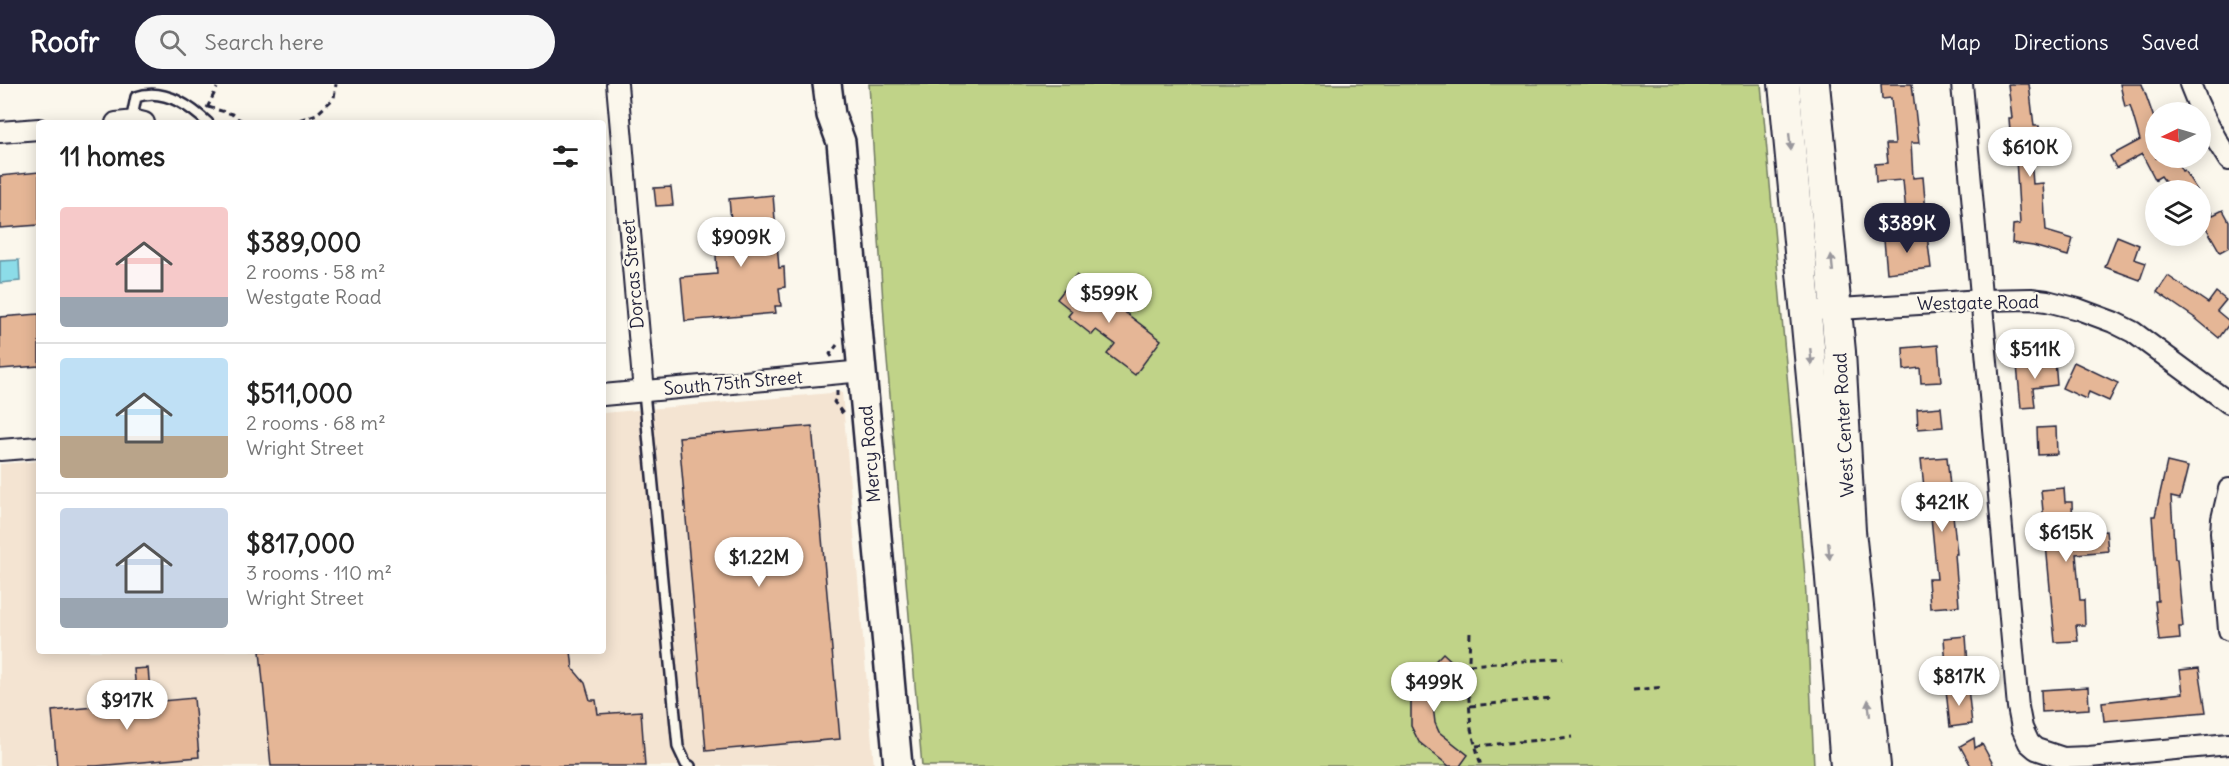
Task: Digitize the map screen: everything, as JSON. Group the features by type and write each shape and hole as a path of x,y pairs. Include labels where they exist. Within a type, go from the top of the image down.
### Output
{"main road":[{"name":"Mercy Road","path":"826,84 831,115 841,142 898,766"},
{"name":"Mercy Road","path":"841,142 846,114 845,84"},
{"name":"West Center Road","path":"1784,84 1830,566 1846,766"},
{"name":"West Center Road","path":"1814,84 1837,309 1850,531 1875,766"}],"street":[{"name":"Dorcas Street","path":"617,84 645,392"},
{"path":"1962,84 2018,707 2022,728 2029,743 2036,749 2062,758 2229,744"},
{"path":"2190,84 2214,137 2229,160"},
{"path":"0,132 36,129"},
{"name":"Westgate Road","path":"1806,311 1982,300 2047,301 2113,322 2152,344 2229,403"},
{"name":"South 75th Street","path":"606,395 863,371"},
{"path":"0,450 36,447"},
{"path":"2229,489 2221,533 2229,630"}],"lane":[{"path":"131,120 136,97 146,93 173,98 204,120"},
{"path":"645,392 678,747 687,765"}],"path":[{"path":"299,120 316,114 334,98 336,84"},
{"path":"204,120 217,88"},
{"path":"208,106 223,110 239,120"},
{"path":"1470,633 1471,729 1481,766"},
{"path":"1469,665 1564,658"},
{"path":"1633,690 1664,687"},
{"path":"1470,706 1551,698"},
{"path":"1476,746 1572,737"}],"shaded area":[{"path":"842,392 874,766 0,766 0,464 36,461 36,654 606,654 606,413"}],"green space":[{"path":"869,84 1761,84 1805,576 1814,766 922,766 886,349"}],"water":[{"path":"19,260 20,281 0,283 0,261"}],"building":[{"path":"1881,84 1912,84 1919,143 1911,143 1913,178 1923,177 1926,212 1906,213 1903,180 1876,182 1875,164 1888,163 1886,144 1895,144 1891,98 1882,99"},
{"path":"2008,84 2029,84 2034,126 2039,126 2040,139 2033,140 2035,158 2031,158 2033,184 2043,183 2046,231 2073,239 2068,256 2033,246 2012,243 2013,225 2020,224 2016,159 2012,159 2009,118 2012,118"},
{"path":"2120,84 2142,84 2148,102 2145,102 2145,160 2142,154 2116,168 2110,156 2140,140 2130,105 2125,107"},
{"path":"2149,168 2180,168 2190,180 2164,180 2161,176 2155,180"},
{"path":"36,172 36,225 0,228 0,176"},
{"path":"671,187 673,205 656,206 654,188"},
{"path":"773,195 779,268 784,267 785,287 779,288 781,306 775,306 776,313 685,321 681,277 717,274 716,255 734,253 729,199"},
{"path":"2223,210 2229,221 2229,247 2220,252 2211,236 2211,212 2213,215"},
{"path":"1927,235 1931,268 1887,273 1884,240"},
{"path":"2117,236 2139,245 2134,259 2146,263 2140,280 2105,267"},
{"path":"1076,275 1161,340 1135,375 1107,354 1115,344 1096,330 1092,335 1068,316 1072,311 1057,299"},
{"path":"2168,276 2208,303 2216,292 2226,300 2217,311 2229,321 2229,324 2219,338 2157,292"},
{"path":"36,314 36,366 0,369 0,317"},
{"path":"1938,345 1941,382 1921,383 1920,368 1904,370 1903,348"},
{"path":"2055,361 2057,385 2033,388 2035,407 2021,408 2017,365"},
{"path":"2074,362 2118,383 2109,401 2089,392 2086,399 2062,388"},
{"path":"1941,407 1943,427 1918,429 1917,409"},
{"path":"812,426 840,739 706,751 679,437"},
{"path":"2056,427 2057,454 2038,455 2037,428"},
{"path":"1947,457 1957,554 1955,554 1959,606 1930,608 1928,579 1937,579 1929,496 1925,497 1921,459"},
{"path":"2167,462 2188,467 2180,499 2171,497 2183,627 2179,627 2180,639 2159,641 2152,516 2155,516"},
{"path":"2064,488 2065,502 2072,502 2073,534 2106,531 2108,551 2076,554 2080,600 2084,600 2085,625 2076,625 2078,641 2055,642 2041,490"},
{"path":"1966,636 1968,665 1946,667 1944,638"},
{"path":"1443,653 1459,668 1439,687 1433,706 1435,723 1439,732 1468,755 1460,766 1449,766 1419,742 1411,726 1411,703 1417,680"},
{"path":"260,654 571,654 573,669 585,683 590,700 596,700 598,714 641,711 645,766 271,766"},
{"path":"148,668 151,702 194,698 199,757 96,766 57,766 52,711 137,703 134,669"},
{"path":"2199,668 2206,712 2104,721 2102,702 2183,693 2180,670"},
{"path":"2088,687 2089,709 2042,712 2041,690"},
{"path":"1968,688 1972,724 1950,727 1946,690"},
{"path":"1974,738 1975,748 1982,744 1994,766 1971,766 1960,746"}]}
